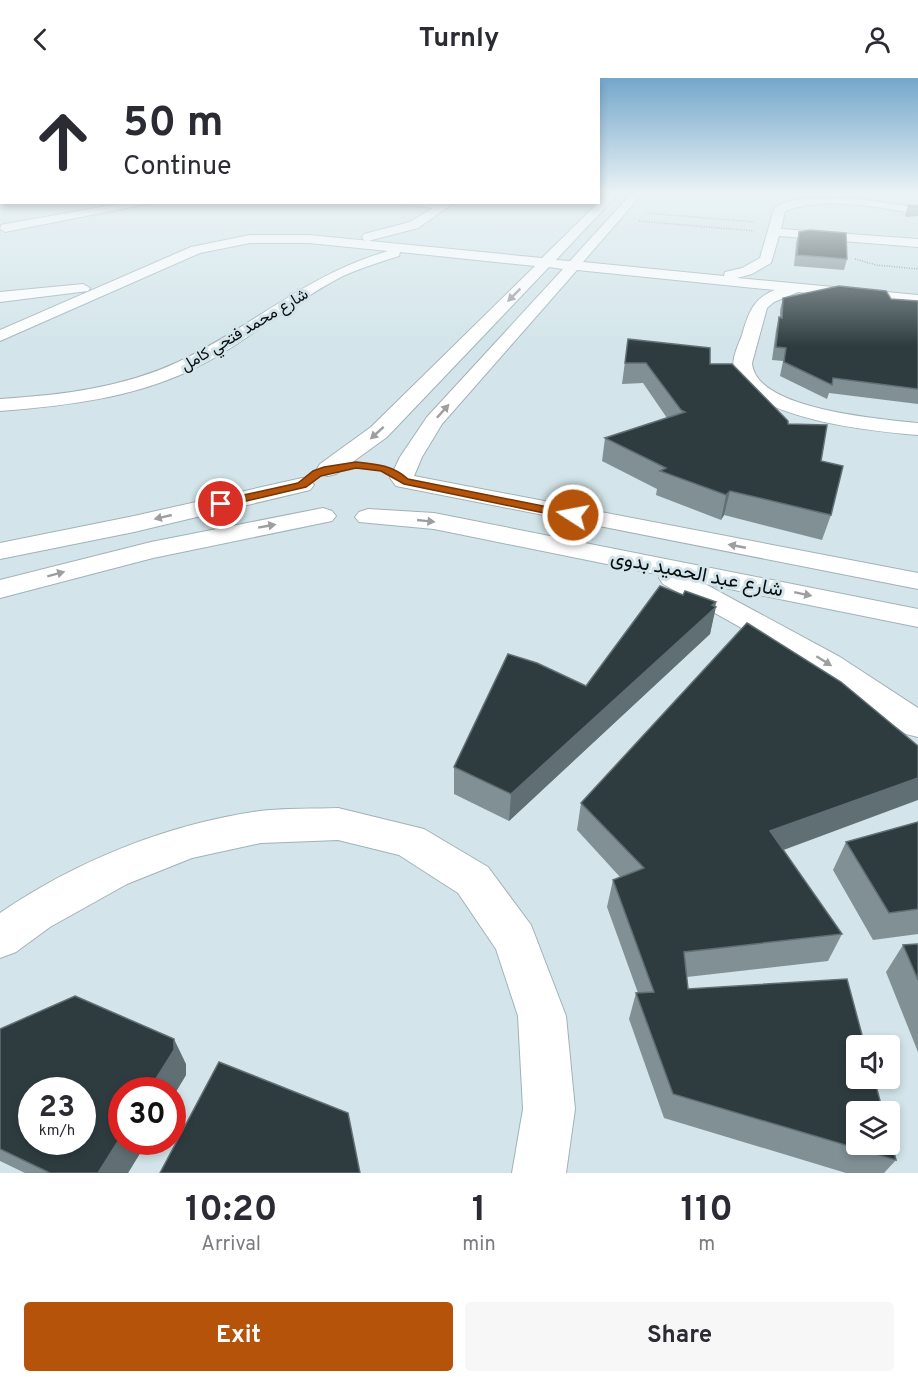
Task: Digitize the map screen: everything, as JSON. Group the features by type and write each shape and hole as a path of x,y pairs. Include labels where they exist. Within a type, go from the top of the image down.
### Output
{"street":[{"path":"0,326 180,248 195,244"},
{"path":"0,336 182,255 217,244"},
{"path":"344,269 355,255 354,244"},
{"path":"388,244 498,255 544,254 576,263 628,271 728,278 747,271 766,260"},
{"path":"0,551 134,524 302,485 379,432 531,277 544,254 563,244"},
{"path":"368,517 396,506 404,498 407,489 390,473 411,457 434,421 593,244"},
{"path":"770,244 766,260 769,267 798,285 918,294"},
{"name":"شارع محمد فتحي كامل","path":"0,405 80,397 156,378 208,353 344,269 376,257 419,247"},
{"path":"498,255 531,277"},
{"path":"576,263 798,285 918,300"},
{"path":"561,279 628,271"},
{"path":"728,278 748,294 757,309"},
{"path":"798,285 766,300 757,309 743,362 744,372 752,383 767,395 818,414 849,421 918,429"},
{"path":"0,297 90,287 106,289"},
{"path":"0,297 43,307"},
{"path":"0,305 43,307"},
{"name":"شارع عبد الحميد بدوى","path":"328,469 342,466 390,473 918,581"},
{"path":"302,485 298,494 301,503 310,511 323,516"},
{"path":"0,589 151,550 323,516"},
{"name":"شارع عبد الحميد بدوى","path":"323,516 434,521 918,618"},
{"path":"644,562 799,646 881,697 918,725"},
{"path":"0,938 34,913 112,871 188,842 261,827 338,824 410,841 473,880 515,939 542,1016 549,1110 539,1173"}],"path":[{"path":"854,259 876,265 918,269"}],"building":[{"path":"798,244 846,244 847,259 797,255"},
{"path":"839,286 886,291 891,299 918,301 918,389 833,378 832,385 784,362 786,348 776,347 779,317 782,318 783,298"},
{"path":"628,339 710,348 710,364 732,364 788,421 788,424 827,425 821,461 843,466 831,515 730,491 726,495 660,471 666,468 605,438 685,412 681,410 646,363 625,363"},
{"path":"660,586 683,595 685,591 716,602 712,605 716,607 511,794 454,767 508,654 537,663 586,686"},
{"path":"747,623 841,682 918,746 918,778 770,831 842,934 684,952 688,989 847,979 862,1035 846,1035 846,1089 877,1089 880,1101 846,1101 846,1145 673,1094 636,993 654,992 613,880 644,868 581,803"},
{"path":"918,822 918,909 889,913 846,842"},
{"path":"918,944 918,980 903,945"},
{"path":"75,996 174,1039 174,1050 157,1077 108,1077 109,1155 98,1173 50,1173 0,1149 0,1029"},
{"path":"219,1062 348,1113 360,1173 160,1173 170,1155 186,1155 186,1124"},
{"path":"879,1155 895,1155 896,1160"}],"route":[{"path":"221,504 302,485 317,473 328,469 370,465 394,472 404,481 573,515"}]}
